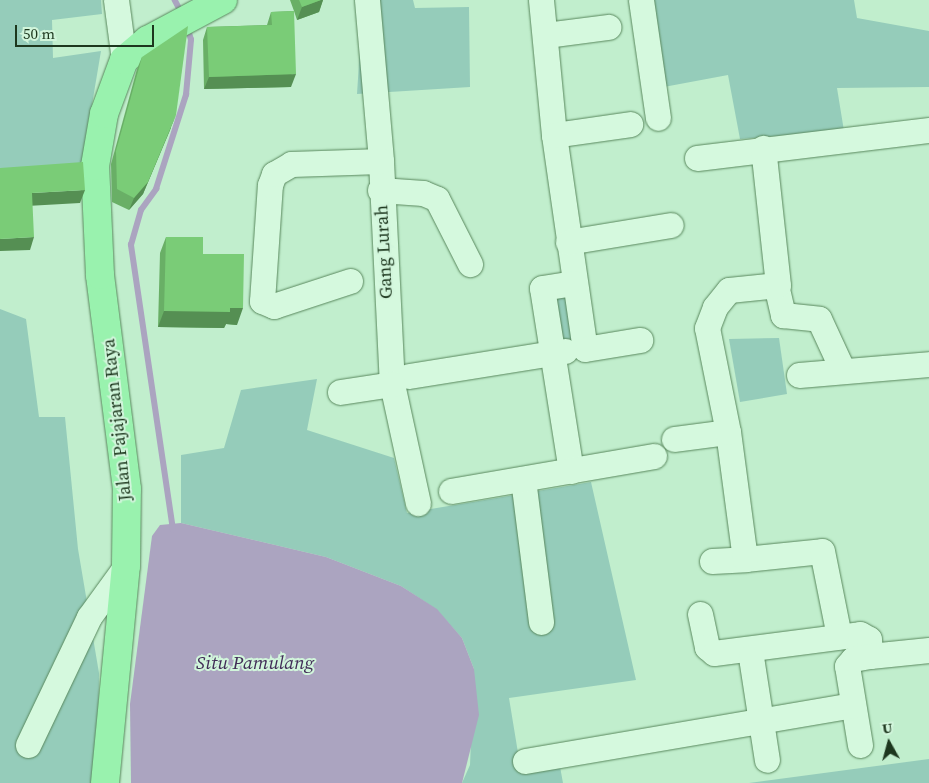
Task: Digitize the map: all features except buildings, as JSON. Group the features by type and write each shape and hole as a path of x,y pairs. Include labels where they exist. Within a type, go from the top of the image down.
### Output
{"main road":[{"path":"124,60 138,46 212,6"},
{"name":"Jalan Pajajaran Raya","path":"105,783 126,566 127,489 100,275 95,193 104,114 124,60"}],"street":[{"path":"116,0 124,60"},
{"name":"Gang Lurah","path":"367,0 381,161 380,190 400,380 418,503"},
{"path":"542,0 554,135 568,242 585,348"},
{"path":"641,0 658,118"},
{"path":"546,35 608,27"},
{"path":"554,135 630,124"},
{"path":"697,158 763,148 929,130"},
{"path":"763,148 777,289 783,315 819,319 843,370"},
{"path":"350,282 274,306 262,301 270,185 274,174 291,164 381,161"},
{"path":"380,190 423,193 437,199 470,264"},
{"path":"568,242 671,225"},
{"path":"571,470 550,353 542,288 574,283"},
{"path":"744,559 728,432 707,347 709,320 729,290 738,286 777,289"},
{"path":"340,392 550,353 640,340"},
{"path":"799,375 929,364"},
{"path":"674,439 728,432"},
{"path":"451,491 654,456"},
{"path":"523,479 542,622"},
{"path":"712,561 822,551 839,636"},
{"path":"28,745 89,617 126,566"},
{"path":"700,614 706,647 714,652 839,636 865,636 870,656"},
{"path":"860,745 847,666 853,658 929,650"},
{"path":"751,657 767,760"},
{"path":"525,761 760,718 852,705"}],"shaded area":[{"path":"0,0 101,0 102,14 52,20 53,58 101,51 81,170 0,170"},
{"path":"372,0 413,0 415,8 469,7 470,87 357,94 360,47"},
{"path":"643,0 854,0 857,18 929,31 929,87 837,88 844,131 740,139 728,75 653,89"},
{"path":"574,283 584,349 552,354 541,288"},
{"path":"0,309 26,319 39,417 65,417 78,549 99,673 98,783 0,783"},
{"path":"779,338 787,394 740,402 729,339"},
{"path":"317,379 307,430 394,458 407,513 591,482 636,680 509,698 520,765 559,761 563,783 462,783 470,765 474,669 462,638 436,609 401,586 326,557 181,523 181,455 224,448 241,390"},
{"path":"929,759 929,783 749,783"}],"water":[{"name":"Situ Pamulang","path":"181,523 326,557 401,586 437,609 462,638 474,669 479,715 462,783 131,783 130,704 152,536 160,525"}],"waterway":[{"path":"175,0 182,13"},
{"path":"173,530 131,245 141,210 156,189 186,95 191,40 187,27"}]}
